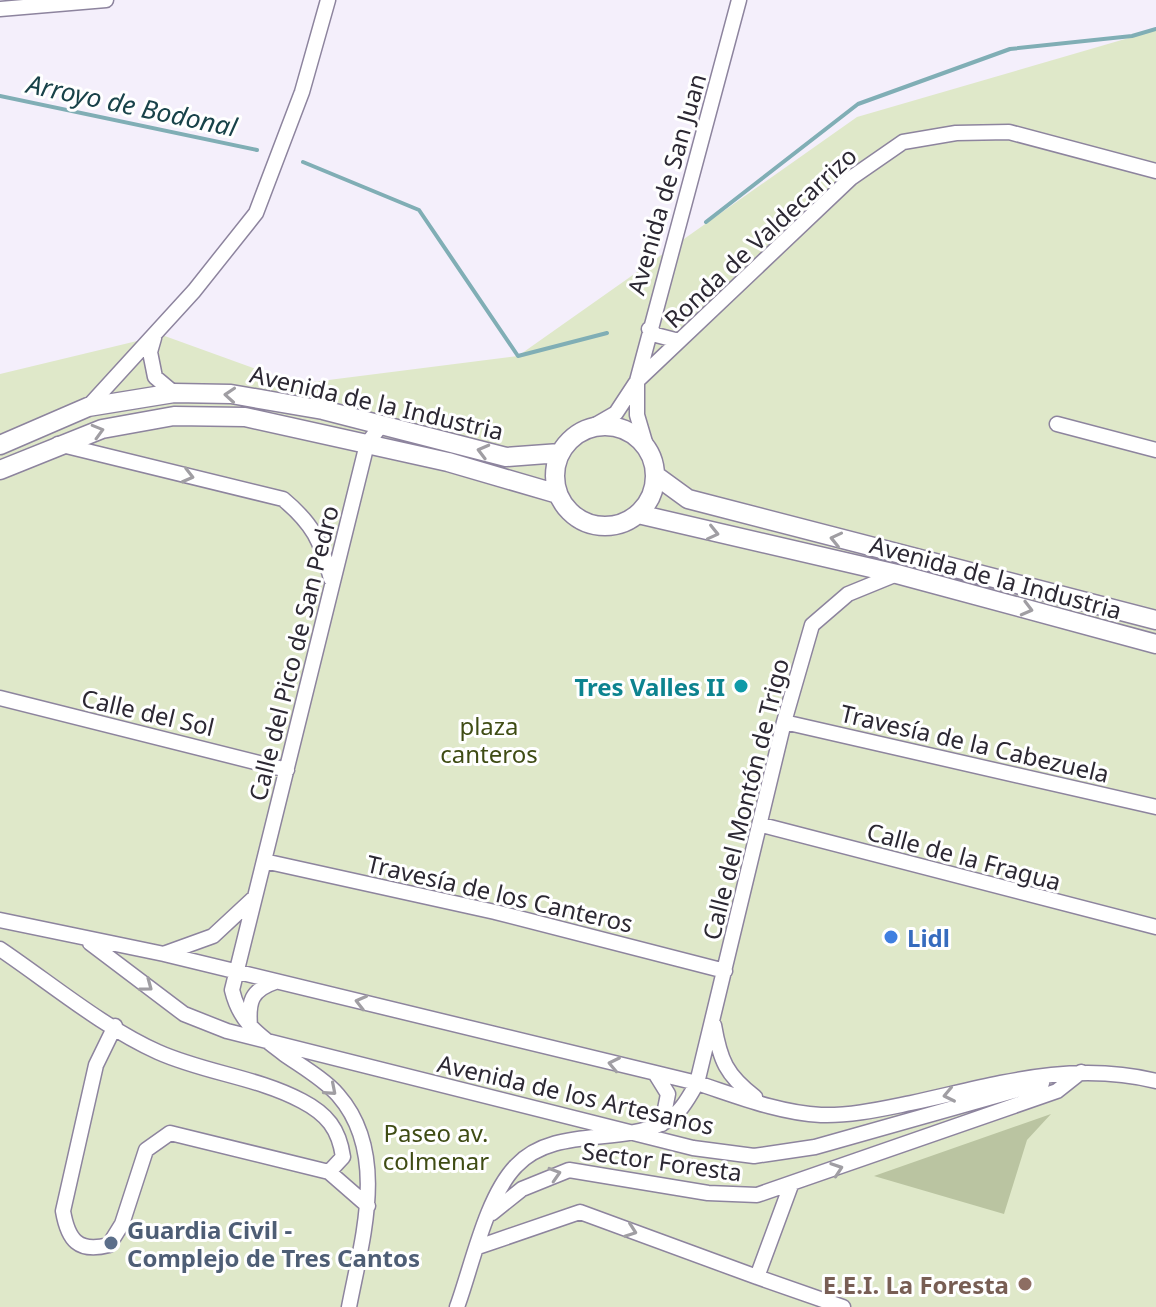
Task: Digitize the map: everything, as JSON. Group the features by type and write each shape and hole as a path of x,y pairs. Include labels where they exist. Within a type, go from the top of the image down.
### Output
{"street":[{"path":"0,9 106,0"},
{"path":"88,407 194,291 256,213 302,92 328,0"},
{"name":"Avenida de San Juan","path":"637,381 655,304 739,0"},
{"name":"Ronda de Valdecarrizo","path":"590,428 616,413 637,381 851,178 903,142 956,133 1009,132 1156,171"},
{"path":"649,329 656,335 679,341"},
{"path":"156,334 150,352 155,377 174,393"},
{"path":"637,381 637,415 655,475 653,489 638,514 616,525 591,524 571,513 558,494 555,480 560,453 568,442 590,428 622,429 647,449"},
{"name":"Avenida de la Industria","path":"0,445 88,407 174,393 240,395 382,424 506,457 560,453"},
{"name":"Avenida de la Industria","path":"0,470 58,444 102,429 174,416 245,417 448,462 558,494"},
{"name":"Calle del Pico de San Pedro","path":"251,1031 237,1010 232,990 367,444 382,424"},
{"path":"1057,424 1156,450"},
{"path":"58,444 283,499 309,521 324,551 332,582"},
{"name":"Avenida de la Industria","path":"655,475 688,499 1156,620"},
{"name":"Avenida de la Industria","path":"638,514 897,574 1156,644"},
{"name":"Calle del Montón de Trigo","path":"697,1083 762,825 784,722 812,625 848,594 897,574"},
{"name":"Calle del Sol","path":"0,698 287,770"},
{"name":"Travesía de la Cabezuela","path":"784,722 1156,807"},
{"name":"Calle de la Fragua","path":"762,825 1156,927"},
{"name":"Travesía de los Canteros","path":"264,861 495,912 725,971"},
{"path":"164,954 213,936 255,897"},
{"name":"Avenida de los Artesanos","path":"0,920 237,971 697,1083 766,1105 819,1115 857,1113 1050,1072 1124,1073 1156,1081"},
{"name":"Avenida de los Artesanos","path":"85,939 184,1014 270,1043 693,1148 754,1156 815,1147 1081,1072"},
{"path":"0,949 154,1051 199,1069 261,1084 304,1102 332,1123 340,1134 343,1157 329,1172"},
{"path":"277,981 259,987 248,1003 251,1031 337,1093 357,1121 366,1155 368,1206 349,1307"},
{"path":"713,1020 719,1054 734,1081 766,1105"},
{"path":"115,1026 96,1065 63,1211 66,1231 76,1245 91,1249 109,1245 122,1224 146,1150 170,1133 278,1156 329,1172 368,1206"},
{"name":"Sector Foresta","path":"490,1215 522,1189 569,1170 727,1196 757,1195 1057,1091 1081,1072"},
{"path":"655,1073 668,1094 662,1124"},
{"path":"457,1307 502,1182 518,1163 558,1143 662,1124 684,1106 697,1083"},
{"path":"757,1277 791,1185"},
{"path":"478,1247 580,1212 843,1307"}],"green space":[{"path":"1156,30 1156,1307 0,1307 0,374 162,335 297,384 518,356 857,117"},
{"path":"1051,1114 1027,1140 1004,1214 874,1176"}],"waterway":[{"name":"Arroyo de Bodonal","path":"706,222 858,104 1010,49 1132,36 1156,29"},
{"name":"Arroyo de Bodonal","path":"0,96 257,150"},
{"name":"Arroyo de Bodonal","path":"303,162 419,210 518,356 607,333"}],"place":[{"name":"Tres Valles II","path":"741,686"},
{"name":"Lidl","path":"891,937"},
{"name":"Guardia Civil - Complejo de Tres Cantos","path":"111,1243"},
{"name":"E.E.I. La Foresta","path":"1025,1284"}],"park label":[{"name":"plaza canteros","path":"489,739"},
{"name":"Paseo av. colmenar","path":"436,1146"}]}
